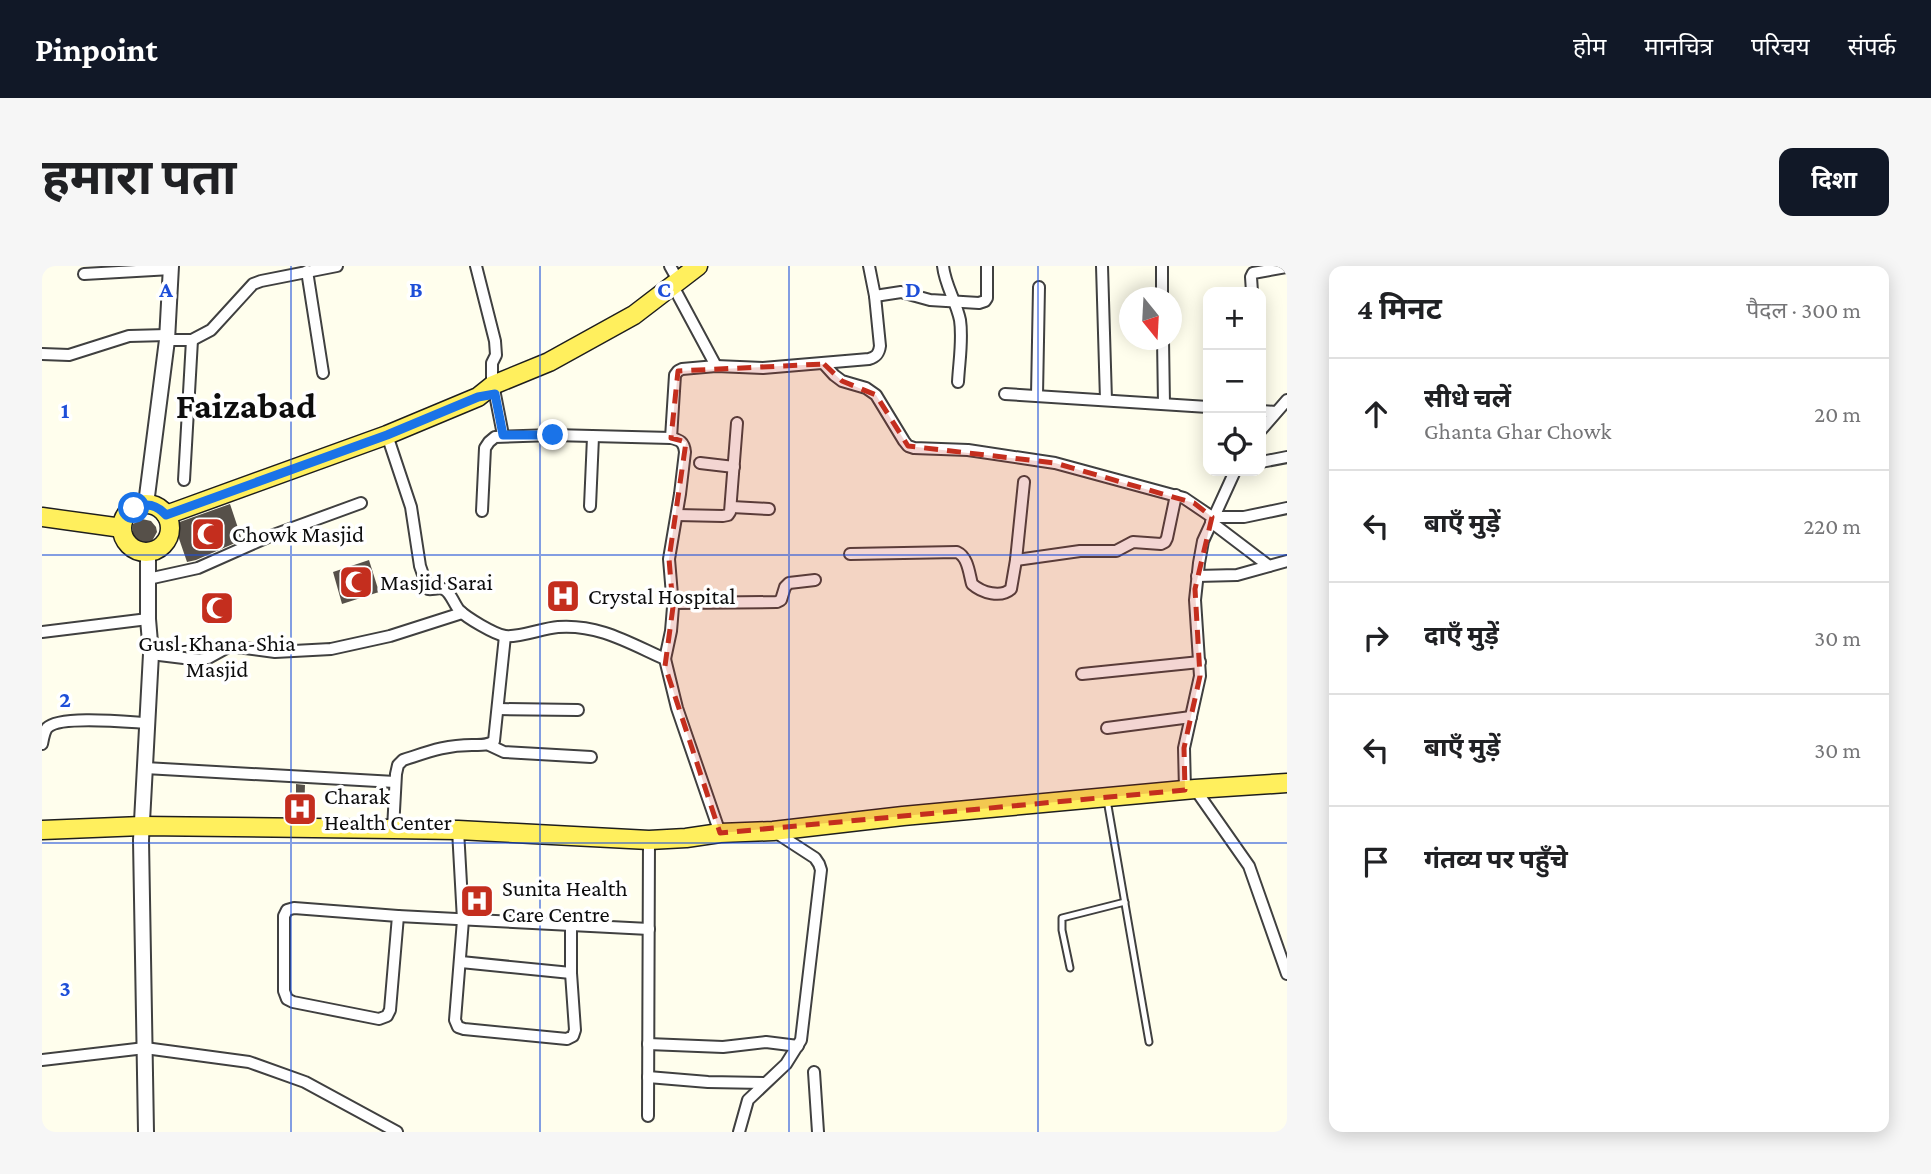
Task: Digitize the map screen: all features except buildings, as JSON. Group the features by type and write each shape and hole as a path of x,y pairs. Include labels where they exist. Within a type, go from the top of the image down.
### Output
{"main road":[{"path":"166,515 387,435 576,359 636,325 698,266"},
{"path":"677,288 714,266"},
{"path":"146,504 160,509 169,523 163,545 148,552 132,547 125,539 122,528 129,511 146,504"},
{"path":"42,517 122,528"},
{"path":"42,830 142,826 458,830 649,840 773,831 1190,789 1287,783"}],"street":[{"path":"42,354 69,355 129,336 192,340 211,330 253,284 321,267 337,266"},
{"path":"476,266 495,341 496,355 489,392 503,435"},
{"path":"670,266 677,288 716,366"},
{"path":"671,438 675,375 682,369 716,366 763,368 876,357 880,346 869,266"},
{"path":"943,266 961,328 958,382"},
{"path":"875,296 901,292 930,300 985,302 987,266"},
{"path":"1102,266 1106,400"},
{"path":"1162,266 1163,287"},
{"path":"1252,287 1253,273 1287,267"},
{"path":"84,274 171,268 167,338 146,504"},
{"path":"307,271 323,373"},
{"path":"1037,395 1039,287"},
{"path":"184,480 192,340"},
{"path":"1163,350 1164,404"},
{"path":"824,364 842,381 866,388 876,395 908,446 968,450 1055,463 1176,495 1194,503 1269,566"},
{"path":"1005,394 1203,407"},
{"path":"1266,424 1287,400"},
{"path":"1266,411 1276,412"},
{"path":"677,515 728,515 732,507 737,424"},
{"path":"387,435 411,507 420,566 428,589 446,590 468,618 505,636 554,628 588,627 665,659"},
{"path":"482,511 485,448 495,437 671,438 684,445 680,494 668,559 673,603 665,659 677,708 720,833"},
{"path":"590,506 593,437"},
{"path":"1266,461 1287,457"},
{"path":"700,463 734,467"},
{"path":"1233,476 1201,548 1195,600 1199,685 1183,757 1190,789 1250,866 1287,974"},
{"path":"850,554 957,552 966,560 975,587 1008,593 1016,560 1024,482"},
{"path":"1016,560 1080,551 1116,551 1133,542 1161,544 1167,538 1176,495"},
{"path":"148,579 207,565 268,537 361,503"},
{"path":"732,507 769,509"},
{"path":"1212,520 1287,508"},
{"path":"146,1132 142,826 151,654 148,552"},
{"path":"1197,576 1237,575 1287,561"},
{"path":"673,603 777,602 781,600 789,583 815,580"},
{"path":"151,654 200,660 228,647 275,652 331,649 390,636 462,613"},
{"path":"42,632 148,619"},
{"path":"489,745 496,735 505,636"},
{"path":"1082,674 1200,662"},
{"path":"498,709 578,710"},
{"path":"1107,728 1191,717"},
{"path":"42,744 49,726 68,722 95,720 146,723"},
{"path":"393,829 395,782 398,765 403,760 446,746 489,745 504,752 592,757"},
{"path":"145,768 395,782"},
{"path":"458,830 463,920 455,1020 458,1027 567,1039 573,1036 575,1030 571,926"},
{"path":"739,1132 748,1100 786,1064 802,1035 821,870 815,858 773,831"},
{"path":"648,1116 649,840"},
{"path":"398,916 390,1010 387,1017 379,1019 287,999 284,991 284,916 287,910 294,908 649,929"},
{"path":"461,962 571,973"},
{"path":"649,1044 723,1046 766,1042 798,1046"},
{"path":"42,1060 145,1048 249,1062 305,1082 397,1132"},
{"path":"814,1072 818,1132"},
{"path":"648,1077 765,1083"}],"lane":[{"path":"1106,797 1149,1042"},
{"path":"1070,968 1062,918 1125,902"}],"highlighted area":[{"path":"824,364 842,381 876,395 908,446 1055,463 1194,503 1212,517 1195,589 1200,676 1184,748 1185,790 720,833 665,666 673,607 669,559 686,442 671,438 678,371"}],"place":[{"name":"Chowk Masjid","path":"208,534"},
{"name":"Masjid Sarai","path":"356,582"},
{"name":"Crystal Hospital","path":"563,596"},
{"name":"Gusl-Khana-Shia Masjid","path":"217,608"},
{"name":"Charak Health Center","path":"300,809"},
{"name":"Sunita Health Care Centre","path":"477,901"}],"district":[{"name":"Faizabad","path":"246,405"}],"route":[{"path":"134,508 146,504 160,509 166,515 387,435 478,397 495,394 503,435 553,435"}]}
